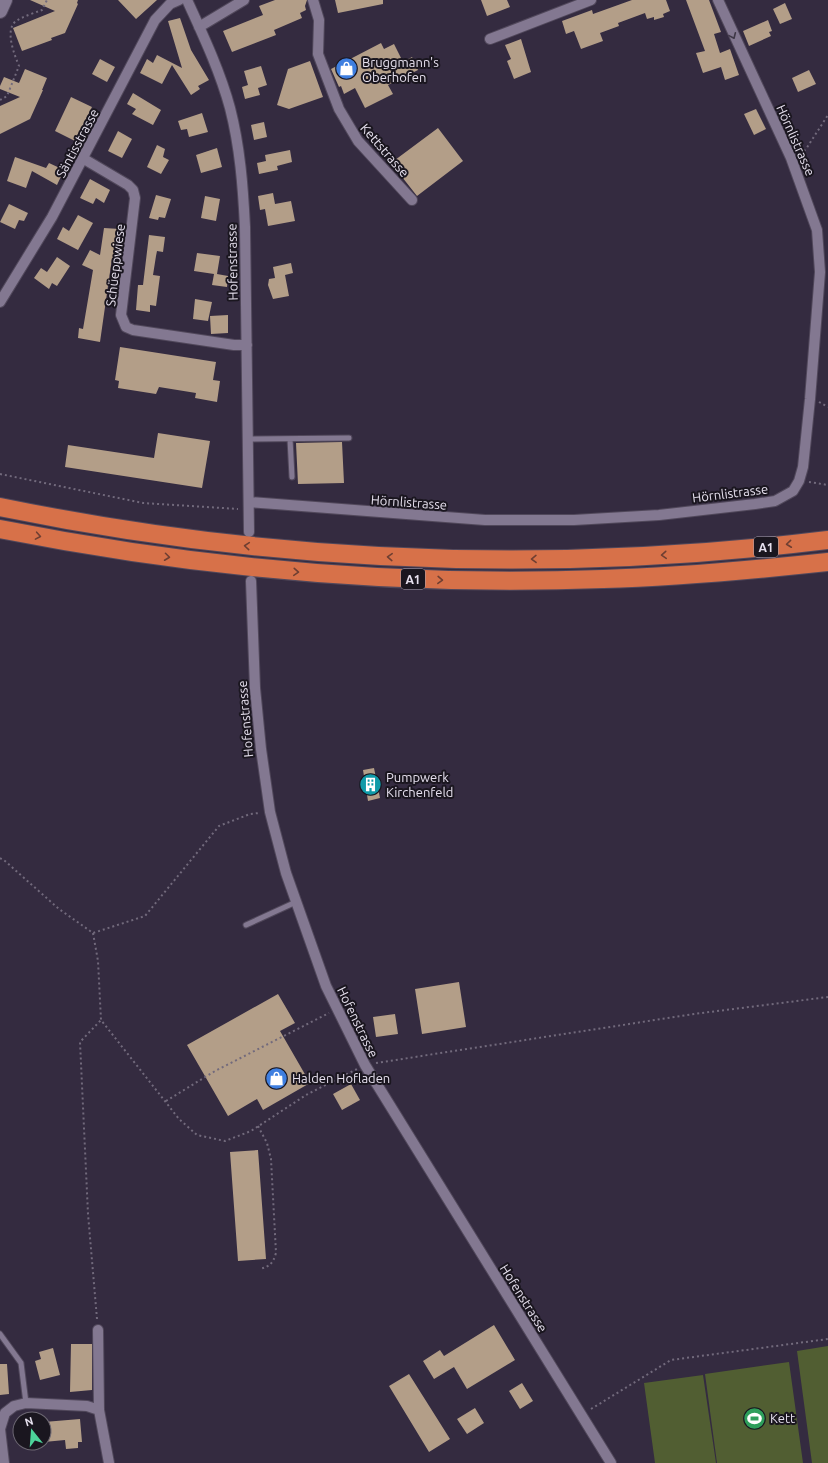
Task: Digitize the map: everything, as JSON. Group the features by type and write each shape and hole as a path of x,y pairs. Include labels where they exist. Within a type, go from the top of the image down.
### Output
{"highway":[{"name":"A1","path":"0,507 103,526 226,544 401,557 499,560 602,558 726,550 828,540"},
{"name":"A1","path":"0,529 95,546 223,564 289,571 395,578 500,581 602,579 706,574 828,562"}],"main road":[{"path":"0,11 5,0"}],"street":[{"name":"Säntisstrasse","path":"0,302 52,217 84,159 155,20 170,4 179,0"},
{"name":"Hofenstrasse","path":"187,0 227,100 238,143 242,178 244,220 249,439 249,532"},
{"path":"199,27 244,0"},
{"name":"Kettstrasse","path":"313,0 319,20 318,54 339,109 358,141 412,200"},
{"path":"490,39 591,0"},
{"name":"Hörnlistrasse","path":"249,506 477,520 574,520 659,515 755,504 785,497 793,491 800,481 803,467 809,414 820,272 817,230 791,158 718,0"},
{"name":"Schüeppwiese","path":"84,159 128,185 135,198 121,315 126,327 133,330 202,341 247,345"},
{"name":"Hofenstrasse","path":"251,581 255,688 260,748 270,812 286,873 326,986 365,1065 611,1463"},
{"path":"98,1330 99,1410 109,1463"},
{"path":"4,1463 0,1428 5,1413 14,1406 26,1403 87,1406 99,1410"}],"lane":[{"path":"249,439 349,438"},
{"path":"290,439 292,477"},
{"path":"246,925 296,902"},
{"path":"0,1334 21,1363 26,1403"}],"path":[{"path":"0,100 8,96 19,66 11,46 12,26 16,22 42,10 47,0"},
{"path":"791,158 806,150 828,115"},
{"path":"0,474 143,503 249,506"},
{"path":"800,481 828,485"},
{"path":"93,933 145,916 219,826 250,814 270,812"},
{"path":"0,858 6,861 59,909 93,933 98,961 101,1020 179,1119 197,1135 225,1141 251,1131 306,1095 365,1065 694,1014 828,996"},
{"path":"165,1101 215,1071 337,1008"},
{"path":"98,1330 88,1214 80,1042 101,1020"},
{"path":"258,1126 267,1143 271,1159 276,1253 273,1262 267,1267 259,1269"},
{"path":"582,1415 670,1360 828,1339"}],"green space":[{"path":"828,1346 828,1463 812,1463 797,1351"},
{"name":"Kett","path":"789,1362 803,1463 717,1463 705,1374"},
{"path":"703,1375 716,1463 655,1463 644,1383"}],"building":[{"path":"30,0 78,0 78,4 65,33 51,38 52,40 22,51 13,28 55,11"},
{"path":"118,0 157,0 136,19"},
{"path":"275,0 307,0 305,6 306,10 300,13 302,18 274,30 276,35 232,52 223,31 263,15 259,6"},
{"path":"335,0 383,0 383,4 338,13"},
{"path":"481,0 507,0 510,7 487,16"},
{"path":"632,0 666,0 670,11 663,14 664,17 654,20 654,17 647,19 645,13 618,23 619,26 600,33 603,41 581,49 574,31 566,34 562,21 592,10 593,14"},
{"path":"686,0 709,0 721,32 714,34 720,53 730,49 739,75 725,80 721,67 703,73 696,53 705,51"},
{"path":"785,3 792,19 780,24 773,9"},
{"path":"180,18 191,50 209,80 198,86 200,89 191,95 172,65 162,84 140,73 147,59 153,63 157,55 182,68 168,21"},
{"path":"768,20 772,31 769,32 771,36 749,46 743,31"},
{"path":"521,39 531,72 514,79 507,61 511,59 505,45"},
{"path":"381,43 384,49 394,44 403,62 412,57 418,70 388,85 393,94 365,108 355,88 344,94 341,86 339,87 331,69"},
{"path":"100,59 115,67 107,82 92,74"},
{"path":"310,61 323,97 289,109 277,105 288,69"},
{"path":"261,66 267,85 258,88 260,95 245,99 242,87 248,85 244,71"},
{"path":"25,69 47,78 43,90 30,119 0,134 0,106 20,97 0,89 0,86 4,77 19,83"},
{"path":"809,70 816,84 798,92 792,78"},
{"path":"133,93 161,110 153,125 132,114 136,109 127,104"},
{"path":"71,97 92,107 75,141 55,131"},
{"path":"756,109 766,129 754,135 744,114"},
{"path":"202,113 208,132 189,137 187,129 181,130 178,121"},
{"path":"264,122 267,137 254,140 251,125"},
{"path":"438,128 463,161 417,196 391,163"},
{"path":"118,131 132,139 122,158 108,151"},
{"path":"157,145 165,149 163,157 169,160 161,174 147,167"},
{"path":"217,148 222,167 201,173 196,155"},
{"path":"290,150 292,162 277,166 278,170 259,174 257,163 266,161 265,155"},
{"path":"15,157 46,168 49,163 64,170 57,185 32,171 26,188 7,181"},
{"path":"90,179 110,190 104,203 96,198 93,204 80,198"},
{"path":"273,193 275,204 291,201 295,221 268,226 265,209 260,210 258,196"},
{"path":"156,195 171,199 165,218 159,217 158,220 149,218"},
{"path":"205,196 220,199 216,221 201,218"},
{"path":"9,204 28,213 24,221 19,220 15,229 0,222"},
{"path":"78,215 93,223 78,250 57,239 63,227 69,231"},
{"path":"104,228 120,229 116,259 112,258 100,342 78,338 79,328 83,329 93,270 82,265 90,250 100,255"},
{"path":"149,235 165,237 163,252 157,251 156,256 153,275 160,276 156,306 150,305 150,312 136,310 138,285 143,285"},
{"path":"197,253 220,256 217,274 228,276 227,287 212,285 214,274 194,271"},
{"path":"57,257 70,266 57,286 52,283 49,289 34,278 41,268 47,272"},
{"path":"291,263 293,273 285,275 289,296 273,299 268,285 269,279 275,278 273,267"},
{"path":"195,299 212,302 208,321 193,319"},
{"path":"228,315 228,333 211,334 210,316"},
{"path":"120,347 216,362 213,380 220,381 217,402 195,398 196,393 159,387 156,394 118,388 119,381 115,380"},
{"path":"158,433 210,441 202,488 65,467 68,445 154,458"},
{"path":"342,442 344,483 298,484 296,443"},
{"name":"Pumpwerk Kirchenfeld","path":"374,768 380,798 368,801 363,770"},
{"path":"459,982 466,1027 422,1034 415,989"},
{"path":"278,994 295,1023 280,1031 310,1083 263,1110 257,1099 228,1116 187,1045"},
{"path":"395,1014 398,1034 376,1037 373,1017"},
{"path":"351,1084 360,1100 342,1110 333,1094"},
{"path":"258,1150 266,1259 238,1261 230,1152"},
{"path":"494,1325 515,1360 467,1389 454,1367 434,1379 423,1361 440,1350 444,1356"},
{"path":"71,1344 92,1344 92,1390 70,1392"},
{"path":"53,1348 60,1375 40,1380 35,1361 41,1359 39,1352"},
{"path":"0,1364 7,1364 9,1394 0,1395"},
{"path":"409,1374 450,1439 429,1452 389,1386"},
{"path":"522,1383 533,1401 520,1409 509,1391"},
{"path":"475,1408 484,1423 467,1434 457,1419"},
{"path":"80,1419 82,1442 78,1442 78,1448 66,1449 65,1440 52,1441 52,1421"}],"place":[{"name":"Bruggmann's Oberhofen","path":"347,69"},
{"name":"Pumpwerk Kirchenfeld","path":"371,784"},
{"name":"Halden Hofladen","path":"276,1078"},
{"name":"Kett","path":"754,1418"}]}
